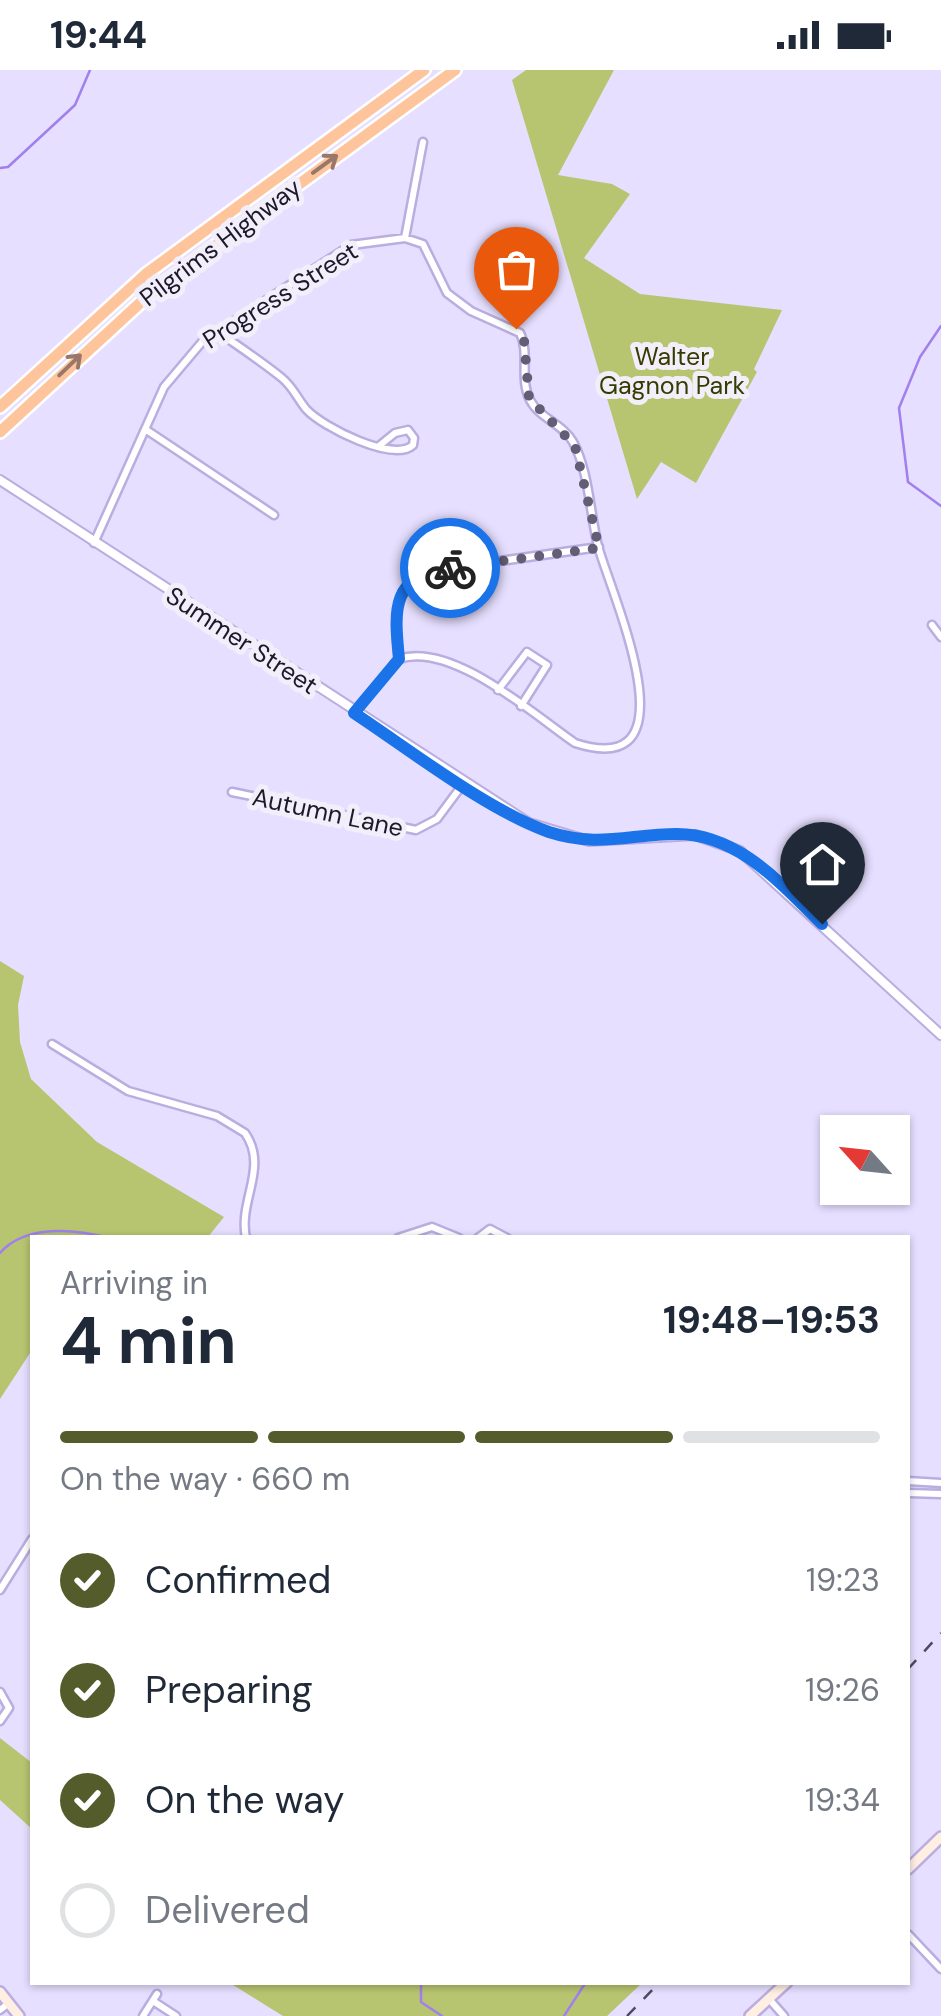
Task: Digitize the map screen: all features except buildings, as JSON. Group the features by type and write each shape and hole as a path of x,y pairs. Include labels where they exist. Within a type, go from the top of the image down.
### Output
{"highway":[{"name":"Pilgrims Highway","path":"0,407 146,274 424,70"},
{"name":"Pilgrims Highway","path":"0,432 163,283 455,70"}],"main road":[{"path":"910,1868 941,1837"},
{"path":"750,2016 783,1985"},
{"path":"0,1992 4,2007 19,2016"}],"street":[{"path":"354,713 399,659 424,655 444,659 498,690 575,743 591,748 607,749 629,739 642,719 642,692 599,548 575,446 529,398 520,333 457,303 439,283 423,244 405,238 423,142"},
{"name":"Progress Street","path":"94,543 170,376 217,331 352,245 405,238"},
{"path":"217,331 287,382 316,417 348,437 379,446 407,451 414,438 401,430 379,446"},
{"path":"144,430 274,515"},
{"name":"Summer Street","path":"0,480 463,784 529,823 567,837 608,842 677,834 712,840 740,851 941,1035"},
{"path":"399,659 396,610 406,585 416,577 428,571 599,548"},
{"path":"932,625 941,637"},
{"path":"498,690 527,652 538,657 547,666 521,706"},
{"name":"Autumn Lane","path":"232,792 416,830 437,819 463,784"},
{"path":"52,1044 128,1091 211,1114 242,1130 252,1145 256,1167 243,1212 246,1235"},
{"path":"407,1235 432,1227 451,1235"},
{"path":"910,1481 941,1483"},
{"path":"920,1494 921,1482"},
{"path":"910,1493 941,1494"},
{"path":"0,1590 30,1542"},
{"path":"0,1692 9,1708 0,1721"},
{"path":"910,1936 941,1969"},
{"path":"143,2016 155,1997 176,2016"},
{"path":"768,1999 784,2016"}],"green space":[{"name":"Walter Gagnon Park","path":"526,70 614,70 558,175 612,184 630,194 584,258 640,294 782,310 754,369 757,372 696,483 661,462 637,499 512,80"},
{"path":"0,961 24,976 18,1005 20,1042 31,1079 97,1142 224,1217 210,1235 30,1235 30,1353 0,1399"},
{"path":"0,1738 30,1761 30,1827 0,1800"},
{"path":"233,1985 639,1985 607,2016 283,2016"}],"waterway":[{"path":"0,168 8,167 75,105 90,70"},
{"path":"941,326 920,357 899,408 908,482 941,506"},
{"path":"30,1235 51,1231 95,1235"},
{"path":"0,1253 30,1235"},
{"path":"421,1985 421,2002 442,2016"},
{"path":"564,2016 584,1985"}],"railway":[{"path":"910,1667 941,1633"},
{"path":"627,2016 657,1985"}],"way so far":[{"path":"450,568 599,548 575,446 529,398 524,378 524,340 516,329"}],"route":[{"path":"450,568 428,571 406,585 396,610 399,659 354,713 510,813 548,831 589,841 677,834 726,844 753,860 822,924"}]}
